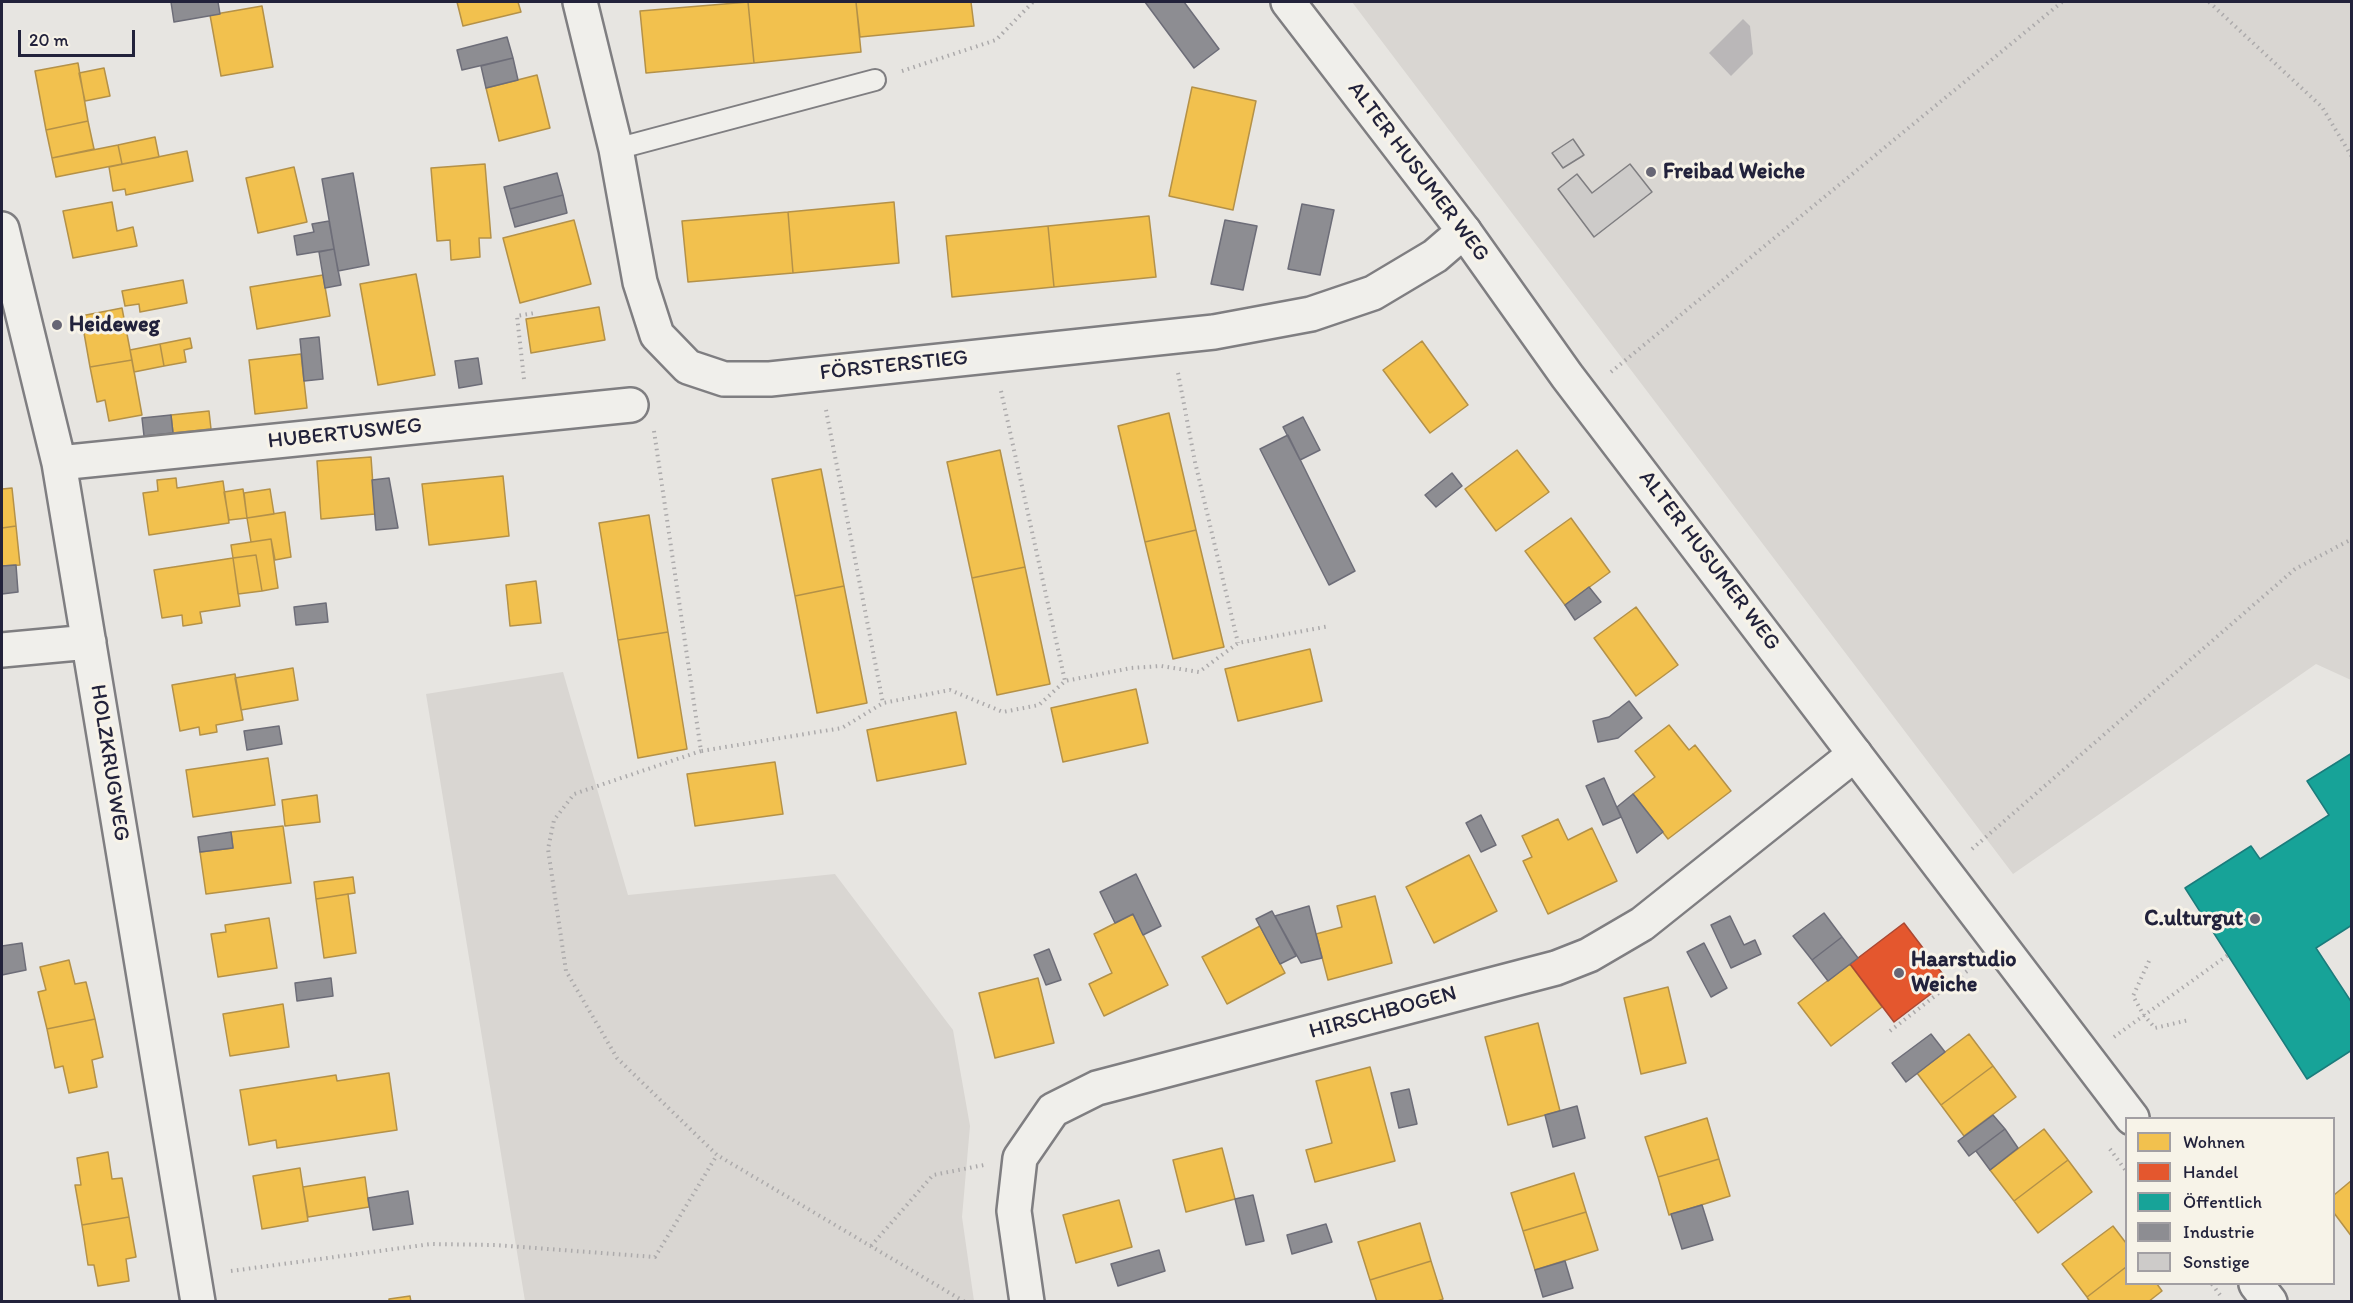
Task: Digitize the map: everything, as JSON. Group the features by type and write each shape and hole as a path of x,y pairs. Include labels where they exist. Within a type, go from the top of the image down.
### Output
{"street":[{"name":"FÖRSTERSTIEG","path":"580,2 616,149 640,282 657,335 688,367 724,379 770,379 1214,332 1311,314 1373,293 1435,256 1464,231"},
{"name":"ALTER HUSUMER WEG","path":"1288,2 1464,231 1567,376 2130,1117"},
{"name":"HOLZKRUGWEG","path":"2,229 59,463 196,1288"},
{"name":"HUBERTUSWEG","path":"59,463 528,415 642,414"},
{"path":"2,651 89,642"},
{"name":"HIRSCHBOGEN","path":"1027,1302 1014,1211 1020,1158 1053,1110 1097,1088 1556,968 1589,956 1642,924 1856,754"},
{"path":"2257,1285 2270,1302"}],"lane":[{"path":"616,149 875,80"}],"path":[{"path":"875,80 996,40 1033,2"},
{"path":"1611,372 2062,2"},
{"path":"2209,2 2322,108 2352,157"},
{"path":"528,415 517,316 535,313"},
{"path":"1171,336 1195,462 1238,644"},
{"path":"994,355 1065,681"},
{"path":"819,374 884,703"},
{"path":"642,414 702,751"},
{"path":"1970,851 2295,569 2352,539"},
{"path":"966,1302 717,1155 616,1058 566,971 548,849 554,820 574,794 702,751 842,728 884,703 950,690 1003,712 1039,705 1065,681 1131,668 1161,666 1199,672 1238,644 1330,626"},
{"path":"1890,1031 2000,946"},
{"path":"2113,1038 2142,1014 2228,955"},
{"path":"2149,961 2133,996 2142,1014 2155,1028 2189,1020"},
{"path":"196,1288 431,1244 495,1245 656,1257 717,1155"},
{"path":"871,1246 933,1175 1020,1158"}],"shaded area":[{"path":"1352,2 2351,2 2351,680 2316,664 2013,874"},
{"path":"1743,19 1750,26 1753,54 1731,76 1709,53"},
{"path":"563,672 628,895 835,874 953,1030 970,1126 962,1217 974,1301 525,1301 426,694"}],"building: Wohnen":[{"path":"457,2 518,2 521,12 463,26"},
{"path":"748,2 856,2 861,52 754,63"},
{"path":"748,2 754,63 646,73 640,11"},
{"path":"856,2 971,2 974,26 860,37"},
{"path":"262,6 273,67 221,76 210,15"},
{"path":"78,63 88,121 46,130 35,71"},
{"path":"104,68 110,96 85,101 79,73"},
{"path":"537,75 550,128 499,141 486,88"},
{"path":"1192,87 1256,101 1233,210 1169,196"},
{"path":"88,121 94,149 52,158 46,130"},
{"path":"155,137 159,157 122,164 118,145"},
{"path":"118,145 122,164 56,177 52,158"},
{"path":"187,151 193,181 126,195 125,189 113,191 109,167"},
{"path":"485,164 491,238 479,238 480,257 451,260 450,240 437,241 431,168"},
{"path":"294,167 307,222 258,233 246,178"},
{"path":"112,202 117,231 133,227 137,246 73,258 63,211"},
{"path":"894,202 899,263 793,273 788,212"},
{"path":"788,212 793,273 688,282 682,221"},
{"path":"1149,216 1156,277 1054,287 1048,226"},
{"path":"574,220 591,284 520,303 503,238"},
{"path":"1048,226 1054,287 952,297 946,236"},
{"path":"416,274 435,375 378,385 360,284"},
{"path":"323,275 330,316 257,329 250,287"},
{"path":"183,280 187,303 140,312 139,304 125,306 122,291"},
{"path":"599,307 605,340 531,353 526,319"},
{"path":"122,308 132,360 90,367 81,316"},
{"path":"190,338 192,348 184,350 186,362 164,366 160,344"},
{"path":"1422,341 1468,405 1430,433 1383,370"},
{"path":"160,344 164,366 134,372 130,350"},
{"path":"301,354 307,408 255,414 249,360"},
{"path":"132,360 142,415 109,421 105,400 97,402 90,367"},
{"path":"209,411 211,429 173,433 171,415"},
{"path":"1169,413 1196,530 1145,542 1118,426"},
{"path":"1000,450 1025,567 972,578 947,462"},
{"path":"1517,450 1549,492 1496,531 1465,489"},
{"path":"371,457 375,514 321,519 317,461"},
{"path":"821,469 844,586 795,596 772,479"},
{"path":"503,476 509,536 429,545 422,484"},
{"path":"176,478 177,488 223,481 229,523 149,535 143,493 158,491 157,480"},
{"path":"12,488 16,526 2,528 2,489"},
{"path":"243,489 247,518 229,520 224,492"},
{"path":"270,489 274,514 247,518 244,493"},
{"path":"285,512 291,557 275,560 271,539 251,542 247,518"},
{"path":"649,515 668,632 618,640 599,523"},
{"path":"1571,518 1610,572 1565,605 1525,551"},
{"path":"16,526 20,565 2,566 2,528"},
{"path":"1196,530 1224,647 1173,659 1145,542"},
{"path":"271,539 278,588 262,591 256,555 233,558 231,545"},
{"path":"256,555 262,591 238,594 233,558"},
{"path":"233,558 240,606 200,612 202,623 183,626 182,615 162,618 154,570"},
{"path":"1025,567 1050,684 997,695 972,578"},
{"path":"536,581 541,623 510,626 506,585"},
{"path":"844,586 867,703 817,713 795,596"},
{"path":"1636,607 1678,665 1636,696 1594,638"},
{"path":"668,632 687,749 638,758 618,640"},
{"path":"1310,649 1322,701 1238,721 1225,669"},
{"path":"293,668 298,700 241,710 235,678"},
{"path":"235,674 243,720 216,725 217,732 200,735 199,727 180,731 172,685"},
{"path":"1136,689 1148,743 1063,762 1051,708"},
{"path":"956,712 966,764 877,781 867,730"},
{"path":"1669,725 1689,750 1695,745 1731,791 1668,839 1633,794 1655,777 1635,751"},
{"path":"268,758 275,805 193,817 186,770"},
{"path":"775,762 783,814 695,826 687,774"},
{"path":"317,795 320,822 285,826 282,800"},
{"path":"1558,819 1568,840 1592,828 1617,881 1548,914 1523,861 1532,857 1522,836"},
{"path":"283,826 291,883 206,894 200,852 233,848 231,832"},
{"path":"1469,855 1497,911 1434,943 1406,887"},
{"path":"353,877 355,893 316,899 314,882"},
{"path":"348,894 356,953 324,958 316,899"},
{"path":"1375,896 1392,963 1328,980 1316,934 1342,927 1337,906"},
{"path":"1133,914 1168,985 1104,1016 1089,984 1112,973 1094,934"},
{"path":"269,918 277,968 218,977 211,934 226,932 225,925"},
{"path":"1260,926 1285,973 1227,1004 1202,957"},
{"path":"69,960 75,984 86,982 95,1019 47,1029 38,992 46,990 40,967"},
{"path":"1850,964 1882,1007 1831,1046 1798,1003"},
{"path":"1038,978 1054,1043 995,1058 979,993"},
{"path":"1668,987 1686,1063 1641,1074 1624,998"},
{"path":"283,1004 289,1047 230,1056 223,1014"},
{"path":"95,1019 103,1057 92,1060 97,1087 69,1093 63,1066 55,1068 47,1029"},
{"path":"1538,1023 1560,1111 1508,1125 1485,1037"},
{"path":"1969,1034 1993,1066 1941,1105 1917,1073"},
{"path":"1993,1066 2016,1097 1964,1136 1941,1105"},
{"path":"1370,1067 1395,1161 1315,1182 1306,1150 1332,1143 1316,1081"},
{"path":"389,1073 397,1130 277,1148 276,1140 249,1145 240,1090 336,1075 337,1081"},
{"path":"1707,1118 1719,1159 1658,1177 1645,1137"},
{"path":"2044,1129 2068,1160 2014,1201 1990,1170"},
{"path":"1222,1148 1235,1199 1186,1212 1173,1160"},
{"path":"108,1152 112,1179 122,1178 129,1217 82,1225 75,1185 81,1185 77,1158"},
{"path":"1719,1159 1730,1196 1669,1215 1658,1177"},
{"path":"2068,1160 2092,1192 2038,1233 2014,1201"},
{"path":"300,1168 308,1221 262,1229 253,1176"},
{"path":"1574,1173 1586,1212 1523,1231 1511,1193"},
{"path":"365,1177 369,1207 308,1217 303,1187"},
{"path":"2352,1180 2352,1237 2335,1214 2335,1194"},
{"path":"1119,1200 1132,1247 1076,1263 1063,1215"},
{"path":"1586,1212 1598,1250 1535,1270 1523,1231"},
{"path":"129,1217 136,1257 126,1259 129,1281 98,1286 94,1265 88,1265 82,1225"},
{"path":"1420,1223 1431,1261 1370,1280 1358,1242"},
{"path":"2113,1226 2125,1242 2125,1268 2087,1297 2062,1264"},
{"path":"1431,1261 1443,1299 1435,1302 1377,1302 1370,1280"},
{"path":"2125,1268 2125,1285 2158,1285 2162,1291 2148,1302 2090,1302 2087,1297"},
{"path":"410,1296 411,1302 389,1302 389,1299"}],"building: Handel":[{"path":"1904,923 1948,981 1894,1022 1850,964"}],"building: Öffentlich":[{"path":"2352,753 2352,925 2316,948 2352,1003 2352,1050 2307,1079 2185,888 2251,846 2260,859 2329,815 2307,781"}],"building: Industrie":[{"path":"171,2 218,2 220,14 174,22"},
{"path":"1145,2 1184,2 1219,49 1194,68"},
{"path":"507,37 513,58 462,70 457,50"},
{"path":"513,58 518,80 486,88 481,66"},
{"path":"353,173 369,265 338,271 322,179"},
{"path":"557,173 563,195 510,209 504,187"},
{"path":"563,195 567,213 515,227 510,209"},
{"path":"1302,204 1334,210 1320,275 1288,269"},
{"path":"1225,220 1257,226 1243,290 1211,284"},
{"path":"329,221 334,249 297,255 294,236 314,232 312,224"},
{"path":"334,249 341,285 325,288 319,252"},
{"path":"319,337 323,379 304,381 300,339"},
{"path":"478,358 482,384 459,388 455,361"},
{"path":"171,415 173,433 144,436 142,418"},
{"path":"1303,417 1320,450 1300,460 1283,427"},
{"path":"1288,435 1355,571 1329,585 1260,449"},
{"path":"1452,473 1462,486 1436,507 1425,495"},
{"path":"389,478 398,528 376,530 372,480"},
{"path":"16,565 18,592 2,594 2,566"},
{"path":"1589,587 1601,602 1575,620 1565,605"},
{"path":"326,603 328,622 296,625 294,607"},
{"path":"1629,701 1642,718 1618,738 1598,742 1593,721 1609,717"},
{"path":"279,726 282,744 247,750 244,731"},
{"path":"1604,778 1621,817 1603,825 1586,786"},
{"path":"1633,794 1663,832 1637,853 1617,807"},
{"path":"1481,815 1496,845 1481,852 1466,823"},
{"path":"231,832 233,848 200,852 198,837"},
{"path":"1136,874 1161,926 1143,935 1133,914 1115,923 1100,892"},
{"path":"1309,906 1322,958 1301,963 1275,916"},
{"path":"1272,911 1296,956 1280,964 1256,919"},
{"path":"1824,913 1842,937 1812,960 1793,936"},
{"path":"1730,916 1744,945 1755,940 1761,954 1731,968 1711,925"},
{"path":"1842,937 1858,958 1828,981 1812,960"},
{"path":"22,943 26,970 2,975 2,946"},
{"path":"1704,943 1727,988 1711,997 1687,952"},
{"path":"1049,949 1061,980 1046,985 1034,955"},
{"path":"331,978 333,996 297,1001 295,983"},
{"path":"1931,1034 1945,1052 1906,1082 1892,1063"},
{"path":"1409,1089 1417,1124 1399,1128 1391,1093"},
{"path":"1577,1106 1585,1138 1553,1147 1545,1115"},
{"path":"1993,1115 2005,1129 1969,1156 1958,1141"},
{"path":"2005,1129 2018,1148 1990,1170 1976,1151"},
{"path":"408,1191 413,1224 373,1230 368,1198"},
{"path":"1253,1195 1264,1241 1246,1245 1235,1199"},
{"path":"1702,1205 1713,1240 1682,1249 1671,1214"},
{"path":"1326,1224 1332,1242 1292,1254 1287,1235"},
{"path":"1159,1250 1165,1271 1118,1286 1111,1264"},
{"path":"1565,1261 1573,1288 1543,1297 1535,1270"}],"building: Sonstige":[{"path":"1573,139 1584,155 1563,168 1552,153"},
{"path":"1630,164 1652,192 1594,237 1558,189 1577,174 1592,193"}],"place":[{"name":"Freibad Weiche","path":"1651,172"},
{"name":"Heideweg","path":"57,325"},
{"name":"C.ulturgut","path":"2255,919"},
{"name":"Haarstudio Weiche","path":"1899,973"}]}
